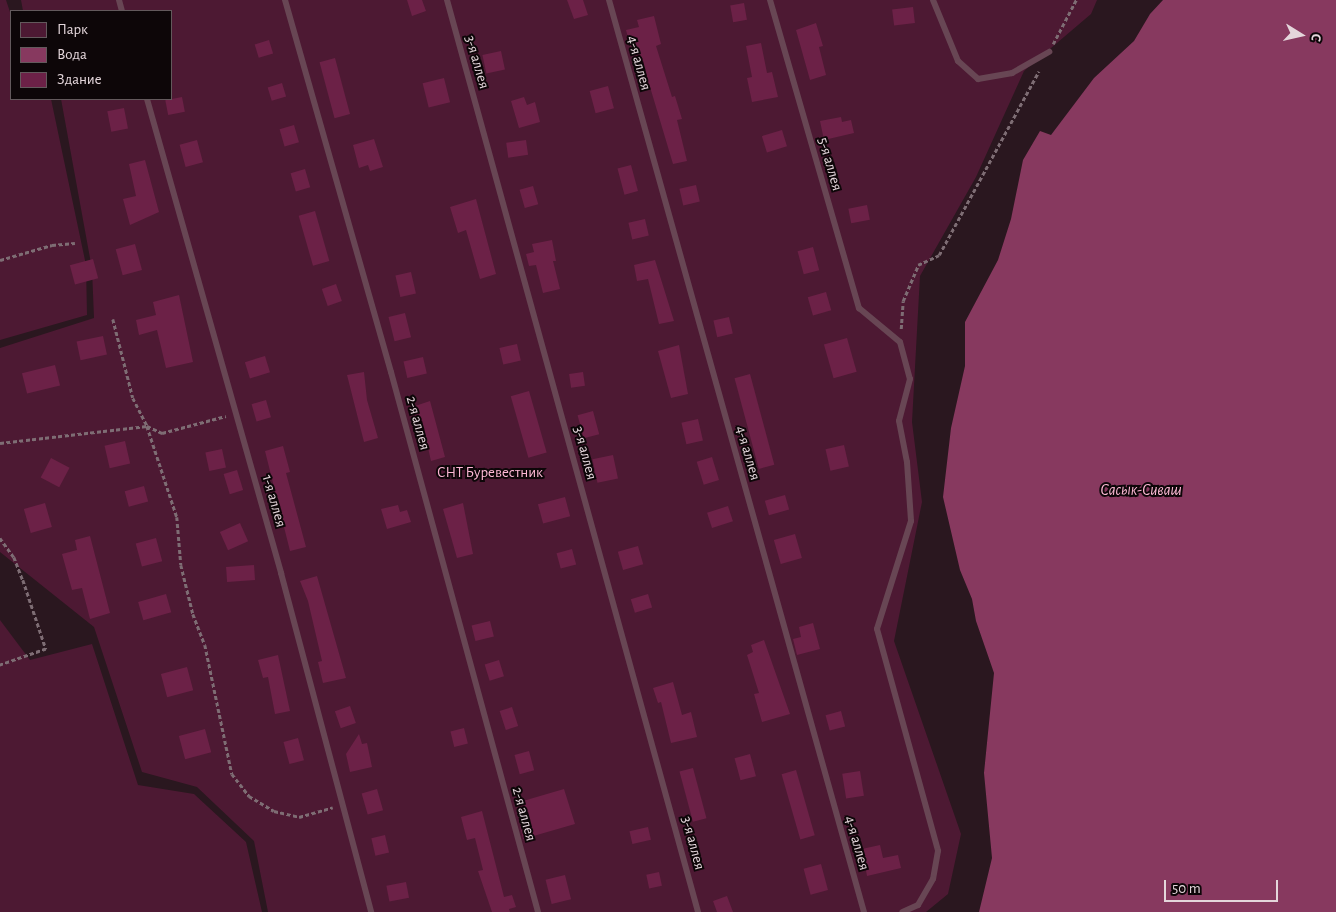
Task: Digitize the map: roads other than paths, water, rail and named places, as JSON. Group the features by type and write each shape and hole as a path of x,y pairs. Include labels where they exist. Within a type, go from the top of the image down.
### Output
{"lane":[{"name":"2-я аллея","path":"285,0 391,372 538,912"},
{"name":"3-я аллея","path":"447,0 698,912"},
{"name":"4-я аллея","path":"609,0 864,912"},
{"name":"5-я аллея","path":"770,0 859,308 900,343 910,379 899,421 907,462 911,521 877,628 938,851 932,879 918,905 902,912"},
{"path":"933,0 958,61 978,80 1012,73 1049,52"},
{"name":"1-я аллея","path":"147,100 236,414 371,912"}],"water":[{"name":"Сасык-Сиваш","path":"1163,0 1336,0 1336,912 979,912 992,858 984,773 994,673 976,621 972,599 960,570 943,497 951,428 965,366 965,322 998,260 1011,219 1023,160 1040,131 1051,135 1094,78 1134,41 1150,14"}],"park label":[{"name":"СНТ Буревестник","path":"490,473"}]}
